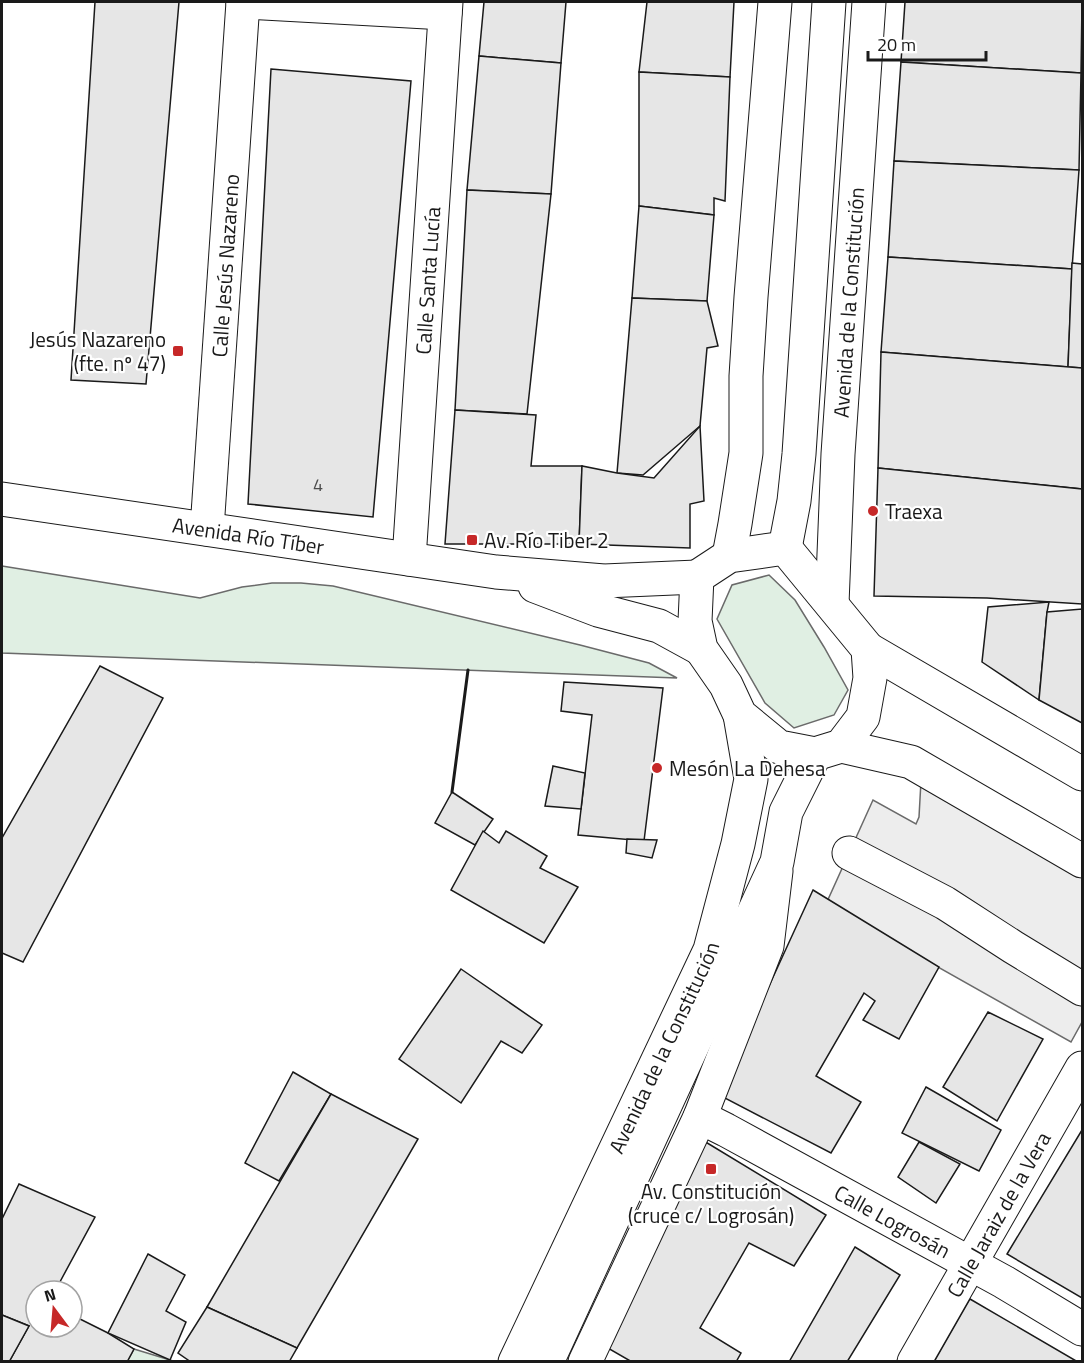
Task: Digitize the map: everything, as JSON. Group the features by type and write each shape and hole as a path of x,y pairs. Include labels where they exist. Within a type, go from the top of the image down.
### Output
{"street":[{"path":"243,2 445,7"},
{"name":"Calle Jesús Nazareno","path":"207,529 243,2"},
{"path":"729,556 746,453 746,376 774,2"},
{"name":"Avenida de la Constitución","path":"785,548 794,501 799,454 829,2"},
{"name":"Avenida de la Constitución","path":"832,604 838,454 870,2"},
{"name":"Calle Santa Lucía","path":"409,559 445,7"},
{"name":"Avenida Río Tíber","path":"2,499 496,572 604,581 697,577"},
{"path":"1083,774 868,649 785,548 729,556 697,577 695,621 701,649 726,685 740,715 779,747 828,750 911,762 1083,861"},
{"name":"Avenida Río Tíber","path":"496,572 598,610 659,626 701,649"},
{"path":"828,750 864,717 870,678 868,649"},
{"name":"Avenida de la Constitución","path":"515,1362 710,950 738,844 751,779 740,715"},
{"name":"Avenida de la Constitución","path":"585,1362 700,1117 766,945 786,812 828,750"},
{"path":"849,853 945,903 1083,989"},
{"name":"Avenida de la Constitución","path":"548,1362 777,862"},
{"name":"Calle Jaraiz de la Vera","path":"914,1362 1083,1068"},
{"name":"Calle Logrosán","path":"700,1117 1004,1282 1083,1329"}],"green space":[{"path":"2,566 200,598 242,587 272,583 333,586 649,663 677,678 2,653"},
{"path":"769,575 795,600 848,690 834,715 794,728 765,703 717,619 732,585"},
{"path":"134,1349 170,1360 173,1361 127,1362"}],"shaded area":[{"path":"921,781 1082,876 1082,1022 1071,1042 826,904 873,800 916,824 919,817"}],"building":[{"path":"95,2 179,2 146,384 71,380"},
{"path":"484,2 566,2 561,63 479,56"},
{"path":"647,2 734,2 730,77 639,72"},
{"path":"905,2 1082,2 1081,73 901,62"},
{"path":"479,56 561,63 551,194 467,190"},
{"path":"901,62 1081,73 1079,170 894,161"},
{"path":"271,69 411,81 373,517 248,504"},
{"path":"639,72 730,77 725,201 714,198 714,215 639,206"},
{"path":"894,161 1079,170 1072,269 888,257"},
{"path":"467,190 551,194 527,414 455,410"},
{"path":"639,206 714,215 707,301 632,298"},
{"path":"888,257 1072,269 1068,367 881,352"},
{"path":"1072,263 1082,264 1082,368 1068,367"},
{"path":"632,298 707,301 718,346 707,348 700,426 643,475 617,473"},
{"path":"881,352 1082,368 1082,489 878,468"},
{"path":"455,410 536,415 531,466 582,466 579,544 445,544"},
{"path":"700,426 704,501 690,504 690,548 579,544 582,466 654,478"},
{"path":"878,468 1082,489 1082,604 987,598 874,596"},
{"path":"1049,602 1039,700 982,662 988,607"},
{"path":"1082,609 1082,723 1039,700 1047,612"},
{"path":"100,666 163,698 23,962 2,953 2,838"},
{"path":"564,682 663,688 644,841 578,835 592,715 561,711"},
{"path":"553,766 585,773 581,809 545,806"},
{"path":"452,792 493,819 475,845 435,823"},
{"path":"483,831 499,843 506,831 547,856 540,868 578,887 544,943 451,890"},
{"path":"627,839 657,840 652,858 626,853"},
{"path":"813,890 939,967 899,1039 863,1020 875,1001 864,993 816,1076 861,1102 831,1153 719,1095"},
{"path":"461,969 542,1025 522,1053 501,1041 461,1103 399,1059"},
{"path":"988,1012 1043,1039 997,1121 943,1087"},
{"path":"293,1072 331,1094 279,1181 245,1163"},
{"path":"926,1087 1001,1130 979,1171 902,1133"},
{"path":"331,1094 418,1139 297,1348 207,1307"},
{"path":"1082,1130 1082,1298 1007,1254"},
{"path":"699,1138 826,1215 794,1266 749,1243 700,1328 741,1353 736,1362 632,1362 599,1343"},
{"path":"919,1142 960,1164 936,1203 898,1177"},
{"path":"19,1184 95,1217 61,1279 24,1279 24,1324 2,1315 2,1219"},
{"path":"855,1247 900,1275 847,1362 789,1362"},
{"path":"148,1254 185,1275 166,1311 186,1322 170,1360 108,1333"},
{"path":"970,1299 1078,1362 934,1362"},
{"path":"207,1307 297,1348 289,1362 191,1362 178,1353"},
{"path":"2,1315 24,1324 24,1335 9,1362 2,1362"},
{"path":"84,1321 134,1349 127,1362 9,1362 24,1335 24,1339 84,1339"}],"wall":[{"path":"452,792 468,670"}],"place":[{"name":"Jesús Nazareno (fte. nº 47)","path":"178,351"},
{"name":"Traexa","path":"873,511"},
{"name":"Av. Río Tiber 2","path":"472,540"},
{"name":"Mesón La Dehesa","path":"657,768"},
{"name":"Av. Constitución (cruce c/ Logrosán)","path":"711,1169"}]}
